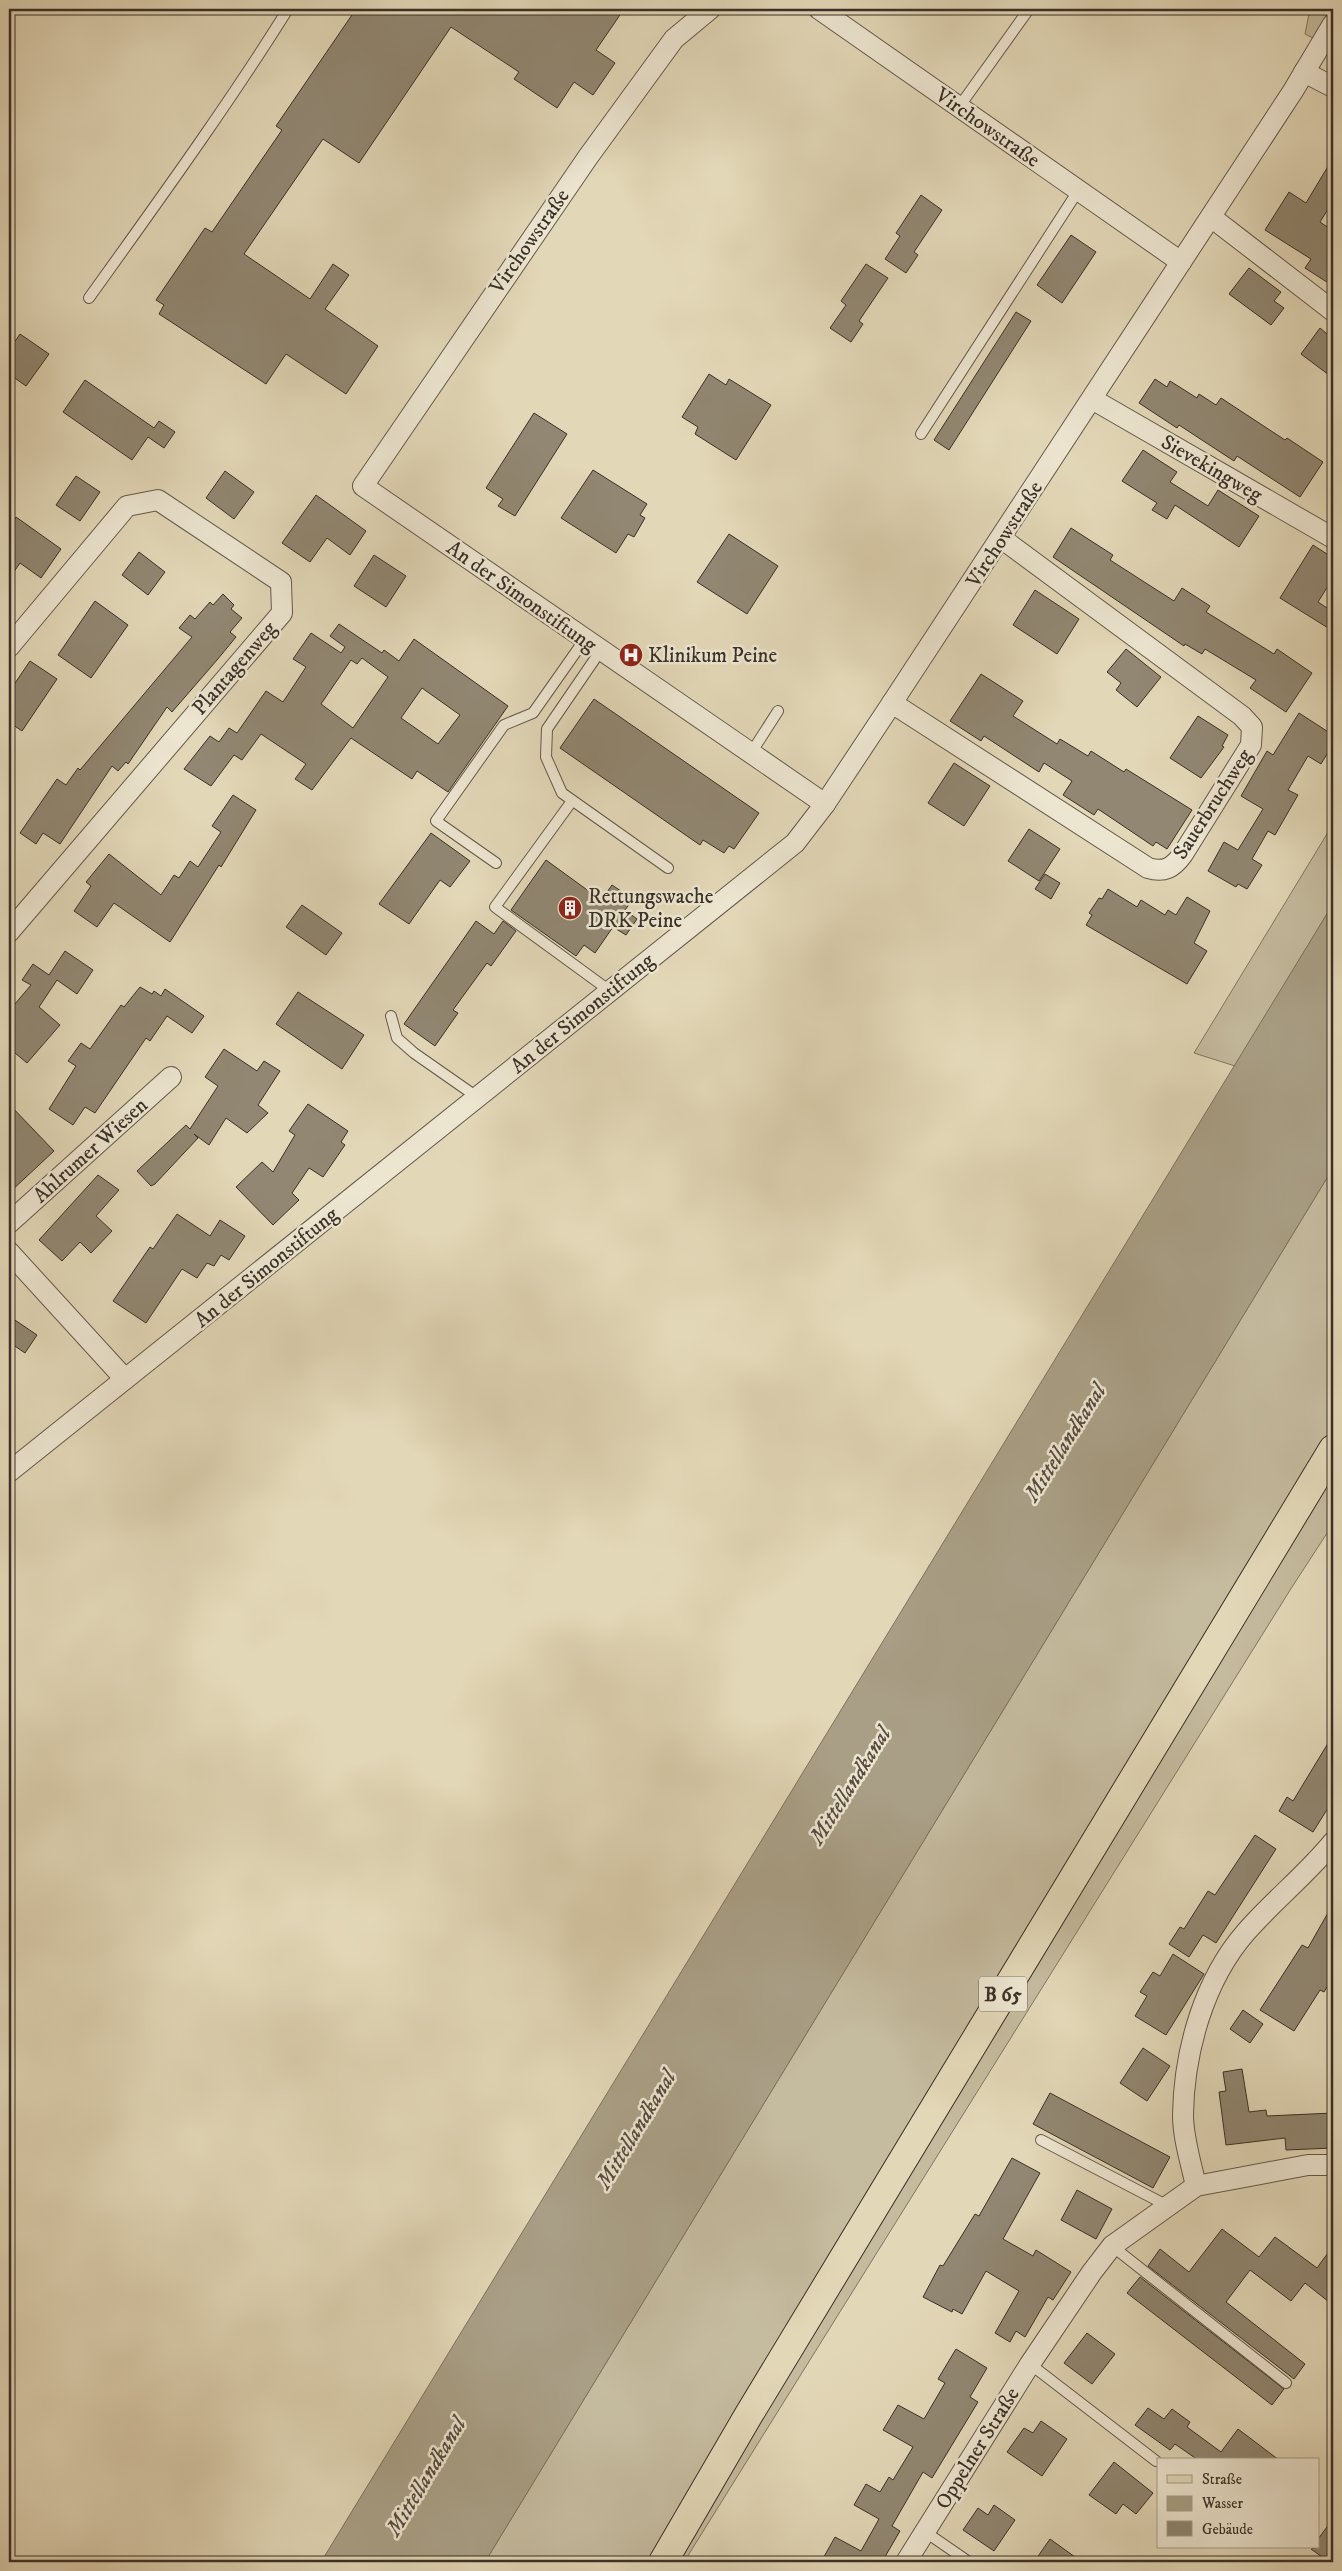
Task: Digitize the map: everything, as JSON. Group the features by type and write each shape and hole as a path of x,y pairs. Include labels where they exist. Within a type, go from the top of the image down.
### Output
{"main road":[{"name":"B 65","path":"663,2562 748,2416 1333,1450"}],"street":[{"name":"Virchowstraße","path":"362,486 588,157 668,46 710,9"},
{"name":"Virchowstraße","path":"819,9 1181,262"},
{"name":"Virchowstraße","path":"825,804 1211,217 1333,24"},
{"path":"1304,72 1333,87"},
{"path":"1211,217 1333,311"},
{"name":"Sievekingweg","path":"1092,399 1333,538"},
{"name":"An der Simonstiftung","path":"9,1472 794,843 825,804 362,486"},
{"name":"Plantagenweg","path":"9,647 128,506 158,500 281,582 282,613 9,932"},
{"name":"Sauerbruchweg","path":"892,703 1148,868 1158,871 1167,870 1176,864 1183,854 1251,745 1252,727 1242,716 1001,538"},
{"name":"Ahlrumer Wiesen","path":"9,1223 171,1077"},
{"path":"9,1252 125,1379"},
{"path":"1196,2186 1183,2116 1188,2062 1200,2012 1219,1973 1244,1934 1276,1898 1333,1842"},
{"name":"Oppelner Straße","path":"906,2562 1030,2364 1092,2272 1112,2246 1196,2186 1308,2165 1333,2165"}],"lane":[{"path":"89,298 217,118 288,9"},
{"path":"959,107 1029,9"},
{"path":"921,434 1078,190"},
{"path":"593,645 547,729 546,757 562,793 668,868"},
{"path":"496,863 436,821 504,725 533,713 593,645"},
{"path":"751,753 778,711"},
{"path":"572,801 495,907 610,990"},
{"path":"391,1016 398,1038 414,1053 477,1097"},
{"path":"1041,2140 1168,2206"},
{"path":"1112,2246 1286,2383"},
{"name":"Oppelner Straße","path":"1030,2364 1156,2462"},
{"name":"Oppelner Straße","path":"924,2532 969,2562"}],"shaded area":[{"path":"1310,9 1333,9 1333,48 1305,34"},
{"path":"1333,824 1333,904 1235,1066 1194,1053"},
{"path":"1333,1168 1333,1524 684,2562 485,2562"}],"water":[{"name":"Mittellandkanal","path":"1333,904 1333,1168 485,2562 321,2562"}],"building":[{"path":"356,9 624,9 596,50 615,63 593,95 574,82 557,108 514,79 519,72 451,27 359,163 323,139 244,254 310,299 333,264 349,275 325,309 378,346 346,394 286,354 266,384 159,314 164,305 156,300 205,228 212,232 282,130 276,126"},
{"path":"1333,158 1333,201 1320,222 1333,231 1333,286 1305,268 1311,259 1265,230 1289,192 1306,203"},
{"path":"921,195 942,210 914,252 918,255 906,273 885,259 900,236 896,233"},
{"path":"1071,235 1096,252 1062,303 1037,285"},
{"path":"866,264 888,278 859,321 863,324 851,342 830,328 846,305 841,301"},
{"path":"1249,268 1281,292 1274,301 1284,308 1271,325 1229,294"},
{"path":"1016,312 1031,321 949,450 934,440"},
{"path":"1320,328 1333,339 1333,378 1301,354"},
{"path":"20,334 49,354 26,386 9,374 9,350"},
{"path":"709,374 726,385 729,379 771,405 736,460 695,434 698,427 682,417"},
{"path":"1155,379 1167,387 1170,381 1197,398 1199,394 1216,405 1221,398 1285,440 1287,438 1323,462 1300,497 1237,456 1234,461 1179,425 1177,428 1139,403"},
{"path":"85,380 154,428 159,421 175,432 164,448 148,437 132,460 63,412"},
{"path":"534,413 567,434 515,516 498,506 503,499 486,488"},
{"path":"1143,450 1177,472 1170,482 1208,506 1218,490 1259,516 1239,547 1175,505 1167,519 1152,510 1157,503 1122,481"},
{"path":"593,470 647,504 640,515 645,518 634,537 628,534 616,553 561,518"},
{"path":"225,471 254,492 234,519 206,498"},
{"path":"76,476 100,492 80,521 56,505"},
{"path":"316,495 366,531 350,555 327,538 310,562 282,543"},
{"path":"16,517 61,549 41,578 20,563 9,579 9,528"},
{"path":"1071,528 1113,555 1110,560 1174,601 1182,588 1210,606 1206,612 1274,654 1277,649 1312,673 1286,712 1250,688 1256,680 1205,649 1202,654 1185,644 1184,646 1053,557"},
{"path":"729,534 778,566 747,614 697,582"},
{"path":"1313,545 1333,558 1333,578 1318,602 1333,612 1333,631 1280,598"},
{"path":"139,552 165,572 148,595 122,575"},
{"path":"374,555 406,576 386,607 354,586"},
{"path":"1035,590 1079,619 1057,654 1013,625"},
{"path":"223,594 234,605 231,609 242,618 230,632 236,637 217,660 172,712 167,707 128,764 126,762 118,771 112,766 60,844 43,833 36,844 20,833 57,779 66,785 78,768 80,770 192,637 179,628 190,615 195,619 210,602 213,605"},
{"path":"95,601 128,625 91,678 58,655"},
{"path":"339,624 382,653 384,650 399,661 414,639 508,706 448,792 417,771 412,779 351,738 312,790 295,779 306,764 261,734 242,760 234,755 211,786 184,769 210,736 219,742 229,728 237,733 266,691 283,702 306,667 293,659 311,633 341,653 345,647 330,636","holes":["362,658 388,677 353,728 321,704 351,660 357,664","422,688 460,715 438,744 401,718"]},
{"path":"1126,649 1161,677 1137,707 1116,690 1121,683 1107,672"},
{"path":"30,661 57,679 22,731 9,722 9,692"},
{"path":"981,674 1023,701 1013,716 1057,744 1060,739 1088,756 1091,751 1124,772 1126,769 1192,810 1167,849 1156,842 1153,846 1098,809 1094,815 1063,795 1072,781 1044,763 1039,772 984,736 981,741 950,721"},
{"path":"594,699 759,813 734,849 729,846 724,853 703,840 700,845 560,748"},
{"path":"1299,713 1333,735 1333,744 1321,764 1308,756 1288,790 1298,795 1275,835 1268,831 1252,859 1262,865 1247,889 1238,884 1236,887 1208,871 1224,842 1238,850 1263,809 1241,796 1267,751 1273,755"},
{"path":"1198,716 1228,735 1222,746 1224,747 1201,778 1170,758"},
{"path":"954,763 990,786 964,826 928,803"},
{"path":"233,795 256,810 221,867 219,865 170,942 114,903 97,927 74,911 91,886 86,882 109,854 161,895 174,875 179,878 190,861 198,867 221,832 212,826"},
{"path":"1029,829 1060,849 1039,881 1008,861"},
{"path":"431,833 470,861 450,887 440,880 409,924 379,904"},
{"name":"Rettungswache DRK Peine","path":"546,860 601,900 612,885 633,899 625,910 637,919 626,935 613,927 595,953 584,945 576,956 511,910"},
{"path":"1045,874 1060,883 1051,899 1035,889"},
{"path":"1108,889 1137,907 1141,900 1165,915 1168,910 1176,915 1187,897 1210,911 1194,943 1207,951 1187,984 1086,925 1092,915 1089,913 1099,898 1102,899"},
{"path":"302,905 342,933 326,955 286,927"},
{"path":"476,921 494,934 503,921 516,931 491,966 487,963 453,1010 458,1013 435,1046 404,1024"},
{"path":"65,951 93,970 77,994 57,980 39,1007 60,1025 27,1063 9,1048 9,1011 31,985 22,980 33,964 49,975"},
{"path":"140,987 152,994 154,991 161,996 165,989 204,1016 192,1033 167,1016 150,1041 146,1038 95,1113 85,1107 73,1125 49,1109 76,1066 68,1061 81,1043 90,1049 121,1005 124,1007"},
{"path":"298,992 364,1035 342,1069 276,1024"},
{"path":"224,1049 257,1071 264,1061 280,1071 258,1105 268,1113 247,1133 226,1118 209,1145 194,1134 198,1138 151,1186 137,1171 186,1125 190,1129 218,1086 205,1077"},
{"path":"9,1104 54,1151 9,1193"},
{"path":"308,1104 348,1131 341,1142 345,1145 323,1177 309,1168 292,1193 299,1200 273,1225 236,1187 262,1162 273,1172 295,1135 289,1131"},
{"path":"98,1175 119,1190 96,1216 112,1231 91,1253 80,1242 62,1261 39,1240"},
{"path":"177,1214 210,1236 220,1220 245,1236 229,1260 221,1255 214,1266 207,1263 197,1278 182,1269 146,1323 113,1301 150,1247 153,1249"},
{"path":"9,1316 37,1335 25,1353 9,1342"},
{"path":"1333,1735 1333,1800 1313,1832 1279,1811 1287,1797 1293,1801"},
{"path":"1255,1835 1276,1849 1216,1943 1203,1935 1189,1957 1169,1944 1180,1927 1184,1929 1208,1891 1215,1895"},
{"path":"1333,1904 1333,1977 1324,1992 1320,1990 1294,2031 1260,2010 1302,1945 1308,1948"},
{"path":"1173,1954 1204,1974 1166,2035 1135,2016 1147,1996 1140,1992 1153,1972 1160,1976"},
{"path":"1243,2010 1263,2024 1250,2043 1230,2029"},
{"path":"1143,2048 1170,2066 1147,2101 1120,2083"},
{"path":"1242,2069 1249,2112 1266,2110 1267,2116 1333,2113 1333,2148 1286,2150 1285,2138 1226,2145 1219,2092 1226,2091 1223,2072"},
{"path":"1050,2093 1170,2157 1153,2188 1033,2124"},
{"path":"1012,2158 1040,2173 1003,2239 1033,2256 1036,2250 1071,2272 1053,2300 1048,2297 1025,2337 1016,2331 1010,2342 995,2333 1019,2291 986,2271 962,2314 953,2309 952,2312 923,2297 940,2265 943,2266 975,2214 979,2216"},
{"path":"1077,2190 1112,2209 1096,2239 1061,2220"},
{"path":"1222,2229 1259,2257 1275,2237 1317,2268 1333,2246 1333,2305 1305,2283 1291,2301 1250,2270 1226,2302 1305,2364 1294,2379 1148,2266 1160,2249 1189,2272"},
{"path":"1140,2277 1284,2389 1272,2405 1127,2293"},
{"path":"1087,2333 1115,2354 1092,2384 1064,2363"},
{"path":"956,2349 987,2368 970,2397 978,2402 932,2478 923,2472 892,2526 900,2531 882,2562 821,2562 835,2537 861,2551 879,2519 854,2505 866,2484 880,2492 889,2477 893,2480 913,2447 883,2430 898,2405 924,2419 945,2383 938,2379"},
{"path":"1148,2408 1164,2419 1172,2409 1190,2422 1187,2427 1221,2452 1238,2429 1276,2458 1195,2458 1175,2444 1170,2450 1135,2425"},
{"path":"1041,2421 1067,2439 1042,2476 1007,2452 1024,2428 1033,2433"},
{"path":"1114,2462 1153,2493 1136,2514 1123,2504 1116,2514 1089,2495"},
{"path":"994,2505 1015,2520 994,2551 963,2530 978,2508 988,2515"},
{"path":"1333,2519 1333,2548 1325,2559 1311,2549 1320,2548 1320,2536"},
{"path":"1050,2539 1082,2562 1034,2562"}],"place":[{"name":"Klinikum Peine","path":"631,655"},
{"name":"Rettungswache DRK Peine","path":"570,908"}]}
